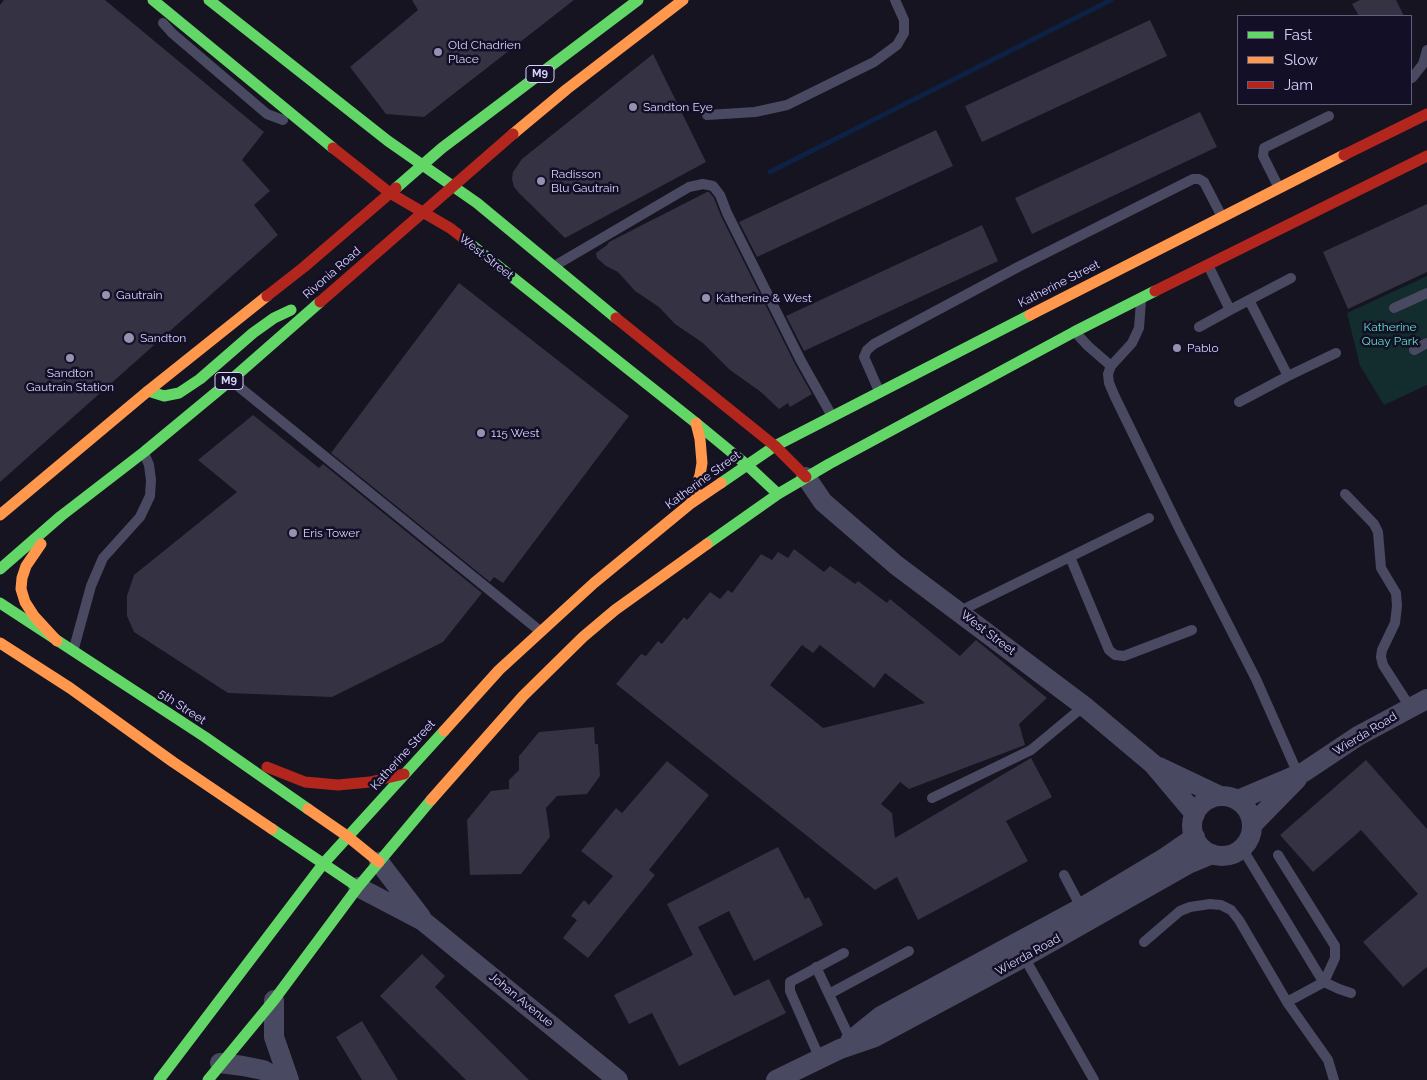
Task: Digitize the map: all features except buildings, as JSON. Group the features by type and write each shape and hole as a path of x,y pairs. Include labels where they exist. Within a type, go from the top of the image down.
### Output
{"main road":[{"name":"West Street","path":"152,0 316,135 390,193 450,228 696,423 747,465 778,494"},
{"name":"West Street","path":"209,0 388,141 452,185 774,446 806,477"},
{"name":"Rivonia Road","path":"0,515 148,391 304,266 442,148 638,0"},
{"name":"Rivonia Road","path":"0,569 61,516 144,452 231,380 452,185 567,89 683,0"},
{"name":"Katherine Street","path":"159,1080 323,864 404,774 500,670 541,631 594,583 690,504 774,446 1278,187 1427,114"},
{"path":"208,1080 274,1000 358,887 446,782 522,696 582,637 615,610 778,494 806,477 1074,332 1427,156"},
{"path":"148,391 164,396 179,393 200,380 253,333 274,318 292,310 312,308"},
{"path":"774,446 818,434 896,397"},
{"path":"690,504 702,463 700,439 696,423"},
{"path":"57,641 34,616 25,602 21,589 26,566 61,516"},
{"name":"5th Street","path":"0,603 205,737 347,836 379,862"},
{"path":"0,643 63,683 173,762 358,887"},
{"path":"205,737 280,773 305,782 338,785 370,782 404,774"}],"street":[{"name":"West Street","path":"806,477 823,502 896,565 1084,706 1153,764 1195,814"},
{"path":"778,494 823,502"},
{"name":"Wierda Road","path":"1252,824 1301,773 1358,736 1419,703"},
{"name":"West Street","path":"1153,764 1229,798"},
{"name":"Wierda Road","path":"1229,798 1301,773"},
{"path":"1213,798 1229,798 1246,807 1250,815 1252,833 1242,848 1233,854 1223,856 1212,854 1205,850 1195,837 1193,829 1195,814 1202,804 1213,798"},
{"name":"Wierda Road","path":"1084,914 1195,837"},
{"name":"Wierda Road","path":"783,1079 848,1044 881,1016 944,992 1084,914 1212,854"},
{"name":"Johan Avenue","path":"379,862 423,921"},
{"name":"Johan Avenue","path":"358,887 423,921 618,1080"},
{"path":"274,1000 274,1037 288,1080"},
{"path":"220,1064 263,1070 282,1080"}],"lane":[{"path":"707,115 755,112 787,105 874,62 898,45 904,32 904,20 895,0"},
{"path":"1412,78 1423,64 1427,50"},
{"path":"1278,187 1263,156 1264,148 1329,116"},
{"path":"880,392 864,357 867,350 874,344 1018,266 1193,178 1199,178 1204,182 1222,216"},
{"path":"553,267 689,187 703,184 713,186 720,195 727,213 801,361 833,416"},
{"path":"1208,264 1230,310"},
{"path":"1198,327 1291,278"},
{"path":"1394,308 1427,293"},
{"path":"1141,298 1139,328 1132,343 1111,366 1108,374 1109,383 1301,773"},
{"path":"1249,300 1288,376"},
{"path":"1074,332 1111,366"},
{"path":"1414,350 1427,343"},
{"path":"1239,402 1336,352"},
{"path":"231,380 541,631"},
{"path":"73,652 91,586 102,558 140,516 150,496 151,480 149,465 144,452"},
{"path":"1345,494 1374,524 1378,532 1381,568 1396,593 1395,623 1382,650 1383,665 1419,703"},
{"path":"958,612 1149,518"},
{"path":"1070,557 1109,650 1115,655 1124,656 1192,630"},
{"path":"932,798 1031,750 1084,706"},
{"path":"1242,848 1324,982 1351,993"},
{"path":"1278,855 1335,946 1335,958 1324,982 1287,1002"},
{"path":"1064,875 1084,914"},
{"path":"1144,942 1180,911 1198,904 1221,905 1231,910 1239,920 1287,1002 1328,1060 1334,1080"},
{"path":"829,994 908,950"},
{"path":"1020,950 1094,1080"},
{"path":"820,1059 789,985 792,979 844,953"},
{"path":"816,967 829,994 848,1044"}],"green space":[{"name":"Katherine Quay Park","path":"1427,276 1427,385 1384,405 1360,366 1347,313"}],"waterway":[{"path":"770,172 1111,0"}],"traffic: fast":[{"path":"153,0 333,148"},
{"path":"209,0 388,141 477,203 616,318"},
{"path":"396,188 442,148 638,0"},
{"path":"463,238 696,423 747,465 778,494"},
{"path":"707,544 778,494 829,464 1074,332 1155,291"},
{"path":"0,569 61,516 144,452 231,380 320,302"},
{"path":"148,391 164,396 179,393 200,379 253,333 274,318 291,310"},
{"path":"721,483 775,446 1030,315"},
{"path":"0,603 205,737 308,809"},
{"path":"159,1080 323,864 444,731"},
{"path":"208,1080 274,1000 358,887 431,800"},
{"path":"272,829 358,887"}],"traffic: slow":[{"path":"513,134 567,89 683,0"},
{"path":"1030,315 1344,155"},
{"path":"0,515 148,391 267,296"},
{"path":"690,504 702,463 700,439 696,423"},
{"path":"444,731 499,670 594,583 690,504 721,483"},
{"path":"41,544 26,566 21,589 25,602 34,616 57,641"},
{"path":"431,800 523,696 583,637 615,610 707,544"},
{"path":"0,643 70,688 173,762 272,829"},
{"path":"308,809 347,836 379,862"}],"traffic: jam":[{"path":"1344,155 1427,114"},
{"path":"320,302 513,134"},
{"path":"333,148 390,193 450,228 463,238"},
{"path":"1155,291 1427,156"},
{"path":"267,296 304,267 396,188"},
{"path":"616,318 775,446 806,477"},
{"path":"267,767 305,782 338,785 370,782 404,774"}],"place":[{"name":"Old Chadrien Place","path":"438,52"},
{"name":"Sandton Eye","path":"633,107"},
{"name":"Radisson Blu Gautrain","path":"541,181"},
{"name":"Gautrain","path":"106,295"},
{"name":"Katherine & West","path":"706,298"},
{"name":"Sandton","path":"129,338"},
{"name":"Pablo","path":"1177,348"},
{"name":"Sandton Gautrain Station","path":"70,358"},
{"name":"115 West","path":"481,433"},
{"name":"Eris Tower","path":"293,533"}]}
